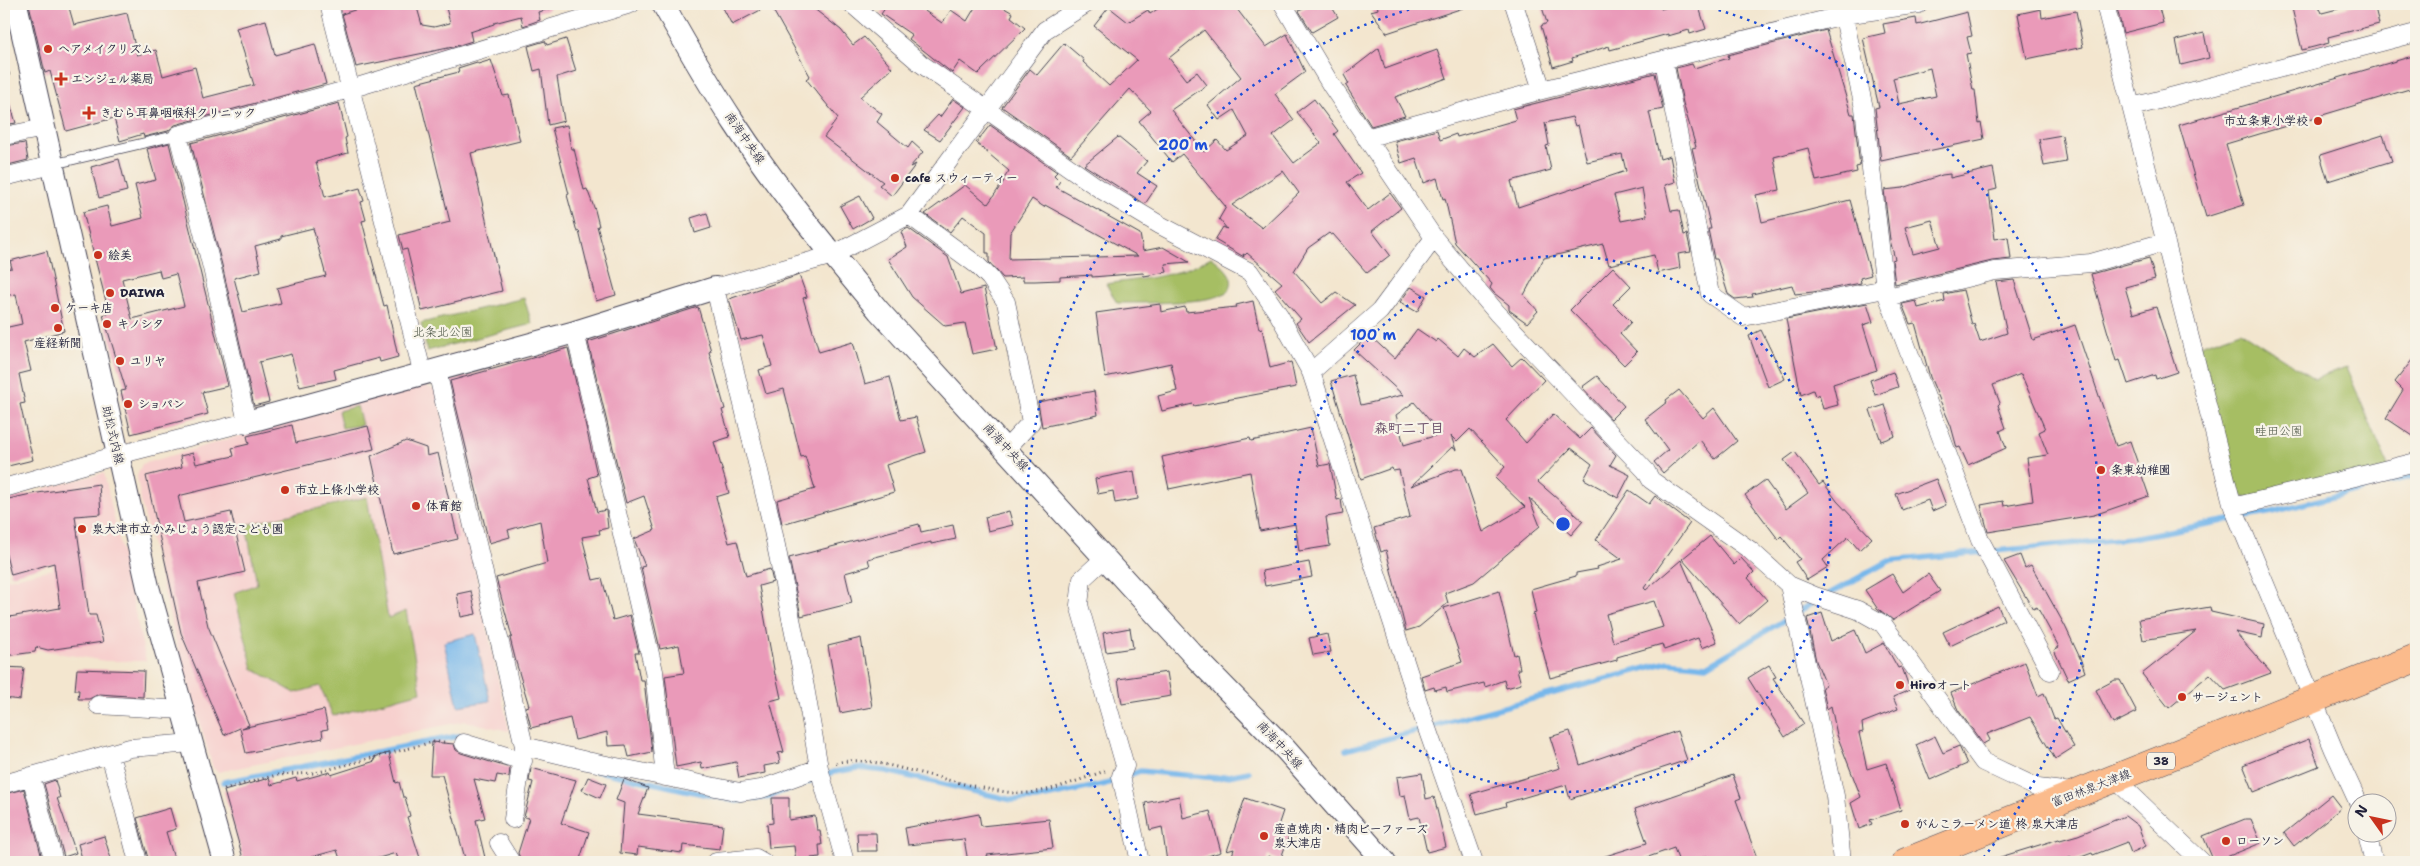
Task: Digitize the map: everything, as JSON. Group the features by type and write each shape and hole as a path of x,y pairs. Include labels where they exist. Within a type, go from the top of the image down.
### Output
{"main road":[{"name":"富田林泉大津線","path":"1906,862 2416,658"}],"street":[{"name":"助松式内線","path":"16,4 148,587 225,862"},
{"path":"329,4 350,88 430,373 524,754 513,819"},
{"path":"247,422 212,268 178,135 350,88 631,4"},
{"name":"南海中央線","path":"663,4 701,71 736,126 801,216 879,311 1007,448 1196,658 1286,750 1385,862"},
{"path":"852,4 920,64 1100,189 1160,225 1250,272 1279,315 1311,372 1424,720 1474,862"},
{"path":"4,488 118,455 430,373 833,255 909,215 984,110 1045,30 1086,4"},
{"path":"1283,4 1330,85 1434,238 1497,313 1646,472 1651,480 1750,550 1789,585 1858,610 1883,624 1983,762 2038,788 2075,793"},
{"path":"1514,4 1542,90"},
{"path":"1366,138 1542,90 1664,61 1843,9 1919,4"},
{"path":"2105,4 2233,507 2313,700 2355,794"},
{"path":"1843,9 1864,108 1886,293 1980,540 2050,671"},
{"path":"2132,107 2416,33"},
{"path":"1664,61 1710,294 1743,317 1886,293 1995,271 2091,263 2165,242"},
{"path":"4,136 45,128"},
{"path":"4,177 52,164"},
{"path":"909,215 977,265 990,278 1006,302 1031,422 1007,448"},
{"path":"1311,372 1380,312 1434,238"},
{"path":"715,288 771,521 805,687 820,773 846,862"},
{"path":"575,332 654,670 665,777"},
{"path":"2233,507 2416,462"},
{"path":"1106,557 1082,579 1079,605 1123,776 1140,862"},
{"path":"1789,585 1835,796 1842,862"},
{"path":"98,705 183,710"},
{"path":"4,784 130,748 192,743"},
{"path":"464,743 665,777 740,792 761,789 820,773"},
{"path":"110,754 138,862"},
{"path":"31,776 54,862"},
{"path":"2115,779 2202,862"},
{"path":"498,843 511,862"},
{"path":"2370,844 2374,862"},
{"path":"716,862 756,858 763,862"}],"lane":[{"path":"52,164 178,135"}],"path":[{"path":"206,793 277,775 315,773 433,742 464,743"},
{"path":"820,773 847,760 877,762 994,790 1019,793 1123,776"}],"shaded area":[{"path":"421,384 437,391 509,731 465,721 218,772 213,768 178,648 141,502 137,476 142,464"},
{"name":"泉大津市立かみじょう認定こども園","path":"104,473 146,661 105,661 4,644 4,578 8,579 53,569 42,489"}],"green space":[{"path":"1211,257 1224,268 1231,278 1230,288 1217,297 1190,301 1117,303 1106,284 1172,273 1198,264"},
{"name":"北条北公園","path":"524,298 532,324 427,351 421,323"},
{"name":"畦田公園","path":"2240,331 2315,379 2346,367 2389,468 2254,502 2228,489 2192,348"},
{"path":"357,406 362,425 342,428 338,411"},
{"path":"367,497 388,618 406,611 421,692 333,716 320,686 295,693 253,669 234,593 257,584 246,525"}],"water":[{"path":"475,634 490,701 458,706 444,642"}],"building":[{"path":"29,4 68,4 74,25 127,13 137,55 156,50 163,76 195,67 203,98 254,85 236,28 266,20 275,55 315,44 326,84 175,125 168,131 144,137 143,134 120,141 114,118 66,131 50,71 45,73"},
{"path":"363,4 416,4 422,25 434,27 450,23 445,4 548,4 549,9 538,12 540,20 523,26 521,16 470,32 472,41 453,47 356,67 342,14 364,7"},
{"path":"721,4 808,4 841,30 853,45 864,37 886,61 892,68 860,97 882,114 877,122 908,148 912,142 923,152 910,167 916,164 892,196 879,185 883,182 824,137 838,118 806,79 810,76 770,5 732,25"},
{"path":"888,4 915,4 942,23 951,10 967,21 977,4 997,4 1013,13 1011,17 1025,28 978,74 960,61 952,73 909,39 912,35 881,14"},
{"path":"1165,4 1189,4 1193,10 1201,4 1233,4 1266,47 1287,34 1305,72 1275,94 1294,120 1273,136 1294,163 1321,143 1297,112 1314,99 1338,131 1334,134 1361,173 1347,182 1368,210 1390,193 1401,208 1372,231 1390,255 1367,273 1333,234 1329,233 1308,248 1294,271 1322,303 1336,292 1355,305 1309,342 1296,323 1301,319 1275,289 1282,283 1247,253 1243,254 1244,257 1215,240 1223,227 1227,229 1219,219 1226,207 1182,154 1172,162 1139,121 1151,111 1130,89 1071,156 1002,107 1030,69 1037,75 1064,43 1084,60 1083,62 1109,86 1137,60 1094,26 1109,7 1128,22 1148,10 1150,14","holes":["1204,30 1241,77 1208,105 1219,120 1234,110 1248,136 1226,150 1217,140 1204,152 1171,110 1207,85 1197,72 1186,80 1169,58","1283,171 1299,193 1262,228 1232,205"]},
{"path":"1312,4 1330,4 1338,17 1312,32 1299,11"},
{"path":"1377,4 1465,4 1466,7 1387,33 1371,11 1378,9"},
{"path":"1541,4 1660,4 1661,9 1678,4 1680,8 1698,4 1706,29 1690,34 1689,30 1668,36 1668,34 1610,50 1609,46 1572,58 1573,61 1553,67 1541,26 1547,23"},
{"path":"2116,4 2158,4 2163,23 2123,33"},
{"path":"2291,4 2318,4 2322,13 2357,4 2374,4 2379,24 2328,37 2329,43 2302,50"},
{"path":"2041,9 2042,18 2076,11 2083,47 2027,59 2018,14"},
{"path":"1967,12 1972,36 1967,37 1971,53 1966,54 1973,90 1975,90 1979,124 1981,123 1984,139 1881,161 1875,108 1879,107 1863,38 1885,33 1883,24 1916,18 1917,25","holes":["1930,68 1936,96 1899,104 1893,78"]},
{"path":"1826,30 1851,114 1854,114 1860,166 1856,167 1857,172 1816,181 1808,148 1774,157 1780,190 1756,195 1762,222 1850,200 1871,275 1860,278 1861,283 1813,292 1795,294 1792,285 1752,294 1753,297 1735,299 1728,294 1717,259 1714,259 1708,229 1711,229 1692,148 1696,147 1683,103 1676,68 1692,64 1694,68 1729,58 1728,55"},
{"path":"2204,33 2209,58 2181,65 2176,40"},
{"path":"566,39 576,71 557,77 564,121 548,125 541,69 534,71 528,46 545,41 547,45"},
{"path":"1379,48 1385,69 1437,50 1447,78 1395,97 1405,116 1371,126 1346,86 1349,84 1344,75"},
{"path":"2416,55 2416,87 2226,144 2244,205 2206,217 2179,125"},
{"path":"491,60 503,96 509,95 520,141 471,153 502,291 422,311 407,249 403,250 399,235 450,222 416,83 459,72 458,68 477,62 478,64"},
{"path":"1655,73 1663,109 1649,112 1660,159 1670,156 1675,182 1665,185 1671,211 1679,210 1684,235 1687,234 1691,252 1678,254 1680,268 1658,273 1654,255 1609,265 1603,244 1544,258 1524,295 1538,311 1527,323 1509,310 1509,305 1494,293 1490,288 1492,284 1455,243 1445,198 1443,199 1437,178 1424,183 1416,158 1401,163 1395,141 1437,130 1440,140 1456,134 1457,137 1516,120 1513,109","holes":["1572,117 1575,126 1578,125 1587,162 1622,154 1626,171 1518,207 1511,181 1551,170 1546,146 1549,145 1545,123","1642,188 1647,216 1621,221 1614,195"]},
{"path":"4,93 7,93 16,123 4,125"},
{"path":"953,99 965,107 940,140 924,130 938,115 940,117"},
{"path":"339,103 347,137 345,138 348,153 316,162 325,197 360,188 364,201 361,202 366,220 362,221 384,306 387,305 398,357 380,362 379,358 334,370 336,379 300,387 291,354 259,362 269,402 254,406 222,265 191,143","holes":["313,228 326,276 277,288 281,303 243,312 234,278 261,271 255,246 281,239 281,236"]},
{"path":"567,125 571,149 574,149 584,190 587,189 595,210 599,226 597,226 616,295 596,301 579,231 577,232 567,195 569,194 552,128"},
{"path":"990,125 1057,172 1054,175 1060,181 1056,187 1140,234 1143,251 1163,247 1189,262 1165,264 1167,272 1144,276 1143,273 1092,277 1092,275 1060,277 1060,280 1035,281 1023,281 1023,277 1003,278 989,262 989,253 986,253 986,233 963,216 950,232 925,214 965,185 988,204 1009,171 976,143","holes":["1032,199 1044,207 1045,205 1138,256 1009,259 1010,233"]},
{"path":"2062,135 2066,162 2044,166 2039,139"},
{"path":"2383,135 2392,161 2328,181 2320,155"},
{"path":"1118,137 1147,161 1137,173 1157,186 1145,204 1084,165"},
{"path":"25,143 28,160 4,166 4,146"},
{"path":"169,143 228,386 202,392 208,414 131,434 121,391 126,390 103,315 109,313 83,212 107,206 112,226 143,218 135,185 156,180 147,149","holes":["159,270 161,278 176,274 184,306 132,319 122,279"]},
{"path":"119,159 127,191 99,198 91,167"},
{"path":"1993,168 1997,189 1989,191 1995,239 2008,237 2011,259 1992,261 1895,284 1892,260 1895,259 1890,240 1884,190 1903,188 1942,175 1950,174 1950,178","holes":["1932,220 1940,247 1913,254 1905,227"]},
{"path":"860,196 872,218 853,229 840,206"},
{"path":"707,213 711,228 695,233 691,218"},
{"path":"908,228 948,257 961,294 984,288 997,349 972,354 965,323 945,326 912,297 888,259 907,247 901,232"},
{"path":"47,251 64,331 24,342 31,371 19,374 25,403 20,404 33,460 4,467 4,328 22,324 16,294 4,296 4,269 12,268 10,261"},
{"path":"2149,258 2155,279 2125,287 2133,314 2156,307 2177,372 2156,379 2155,375 2128,384 2120,360 2116,361 2091,274"},
{"path":"1613,267 1631,286 1613,304 1631,322 1620,334 1637,352 1624,365 1570,310"},
{"path":"799,275 807,297 803,298 819,352 853,342 865,384 890,377 901,420 916,417 926,452 886,465 894,492 782,524 777,500 815,489 805,456 801,457 784,389 766,394 759,370 772,366 763,335 741,340 729,299"},
{"path":"2014,280 2033,340 2075,325 2116,446 2130,441 2149,496 2094,515 1988,532 1981,505 2003,501 2004,506 2033,501 2027,458 2048,455 2039,432 2045,429 2021,374 1993,385 2006,428 2000,431 2006,448 1968,465 1960,447 1957,448 1951,426 1930,377 1915,323 1910,324 1902,304 1916,301 1918,308 1945,301 1944,294 1963,290 1972,325 1974,324 1980,342 2007,333 1996,282"},
{"path":"1411,287 1426,296 1417,312 1400,302"},
{"path":"1253,301 1259,329 1262,328 1270,368 1291,362 1296,387 1162,411 1158,396 1177,391 1171,363 1105,377 1096,313 1160,304 1161,312 1185,307 1186,312 1237,307 1236,305"},
{"path":"1867,303 1873,322 1863,325 1877,370 1833,384 1838,405 1823,409 1819,394 1815,396 1813,390 1801,395 1786,319"},
{"path":"698,307 711,351 709,352 725,409 722,410 730,437 714,442 729,493 716,497 729,543 737,541 746,576 770,569 773,582 759,586 781,698 770,701 784,752 778,753 780,763 764,766 765,773 739,778 736,762 702,769 701,762 676,767 665,676 684,673 679,645 660,649 641,567 645,566 634,539 655,530 644,496 626,503 588,342"},
{"path":"1417,329 1436,342 1438,339 1458,356 1464,348 1475,357 1493,344 1512,366 1522,357 1544,380 1506,420 1526,443 1553,414 1580,439 1591,428 1616,455 1610,465 1630,475 1618,498 1584,479 1592,464 1571,448 1538,482 1583,521 1571,535 1529,498 1540,526 1474,582 1445,593 1448,603 1419,627 1406,631 1386,550 1381,552 1374,528 1410,517 1399,470 1393,471 1392,468 1361,479 1331,381 1353,375 1361,405 1403,395 1354,350 1369,335 1395,359","holes":["1414,402 1441,434 1404,445 1396,415","1470,429 1505,467 1495,478 1525,507 1483,532 1462,469 1456,469 1411,486 1452,447 1456,450 1451,436 1457,442"]},
{"path":"1761,330 1785,379 1768,387 1749,336"},
{"path":"568,348 597,475 588,478 597,512 606,510 608,528 599,530 600,534 582,537 593,580 602,578 613,620 630,615 639,653 635,653 640,680 644,680 652,752 629,757 626,745 608,746 607,732 575,740 570,718 531,728 526,707 529,706 516,662 510,638 512,637 496,578 547,563 540,521 508,530 510,537 489,543 450,381"},
{"path":"2416,355 2416,438 2386,418 2403,390 2395,382"},
{"path":"1893,372 1898,387 1875,395 1870,380"},
{"path":"1597,376 1624,406 1611,419 1582,387"},
{"path":"1679,390 1703,418 1714,408 1737,441 1715,459 1700,440 1663,473 1654,462 1668,450 1645,419"},
{"path":"1094,391 1098,415 1042,427 1038,402"},
{"path":"1885,405 1895,436 1881,441 1870,410"},
{"path":"292,425 296,443 368,426 374,449 178,496 184,522 231,512 245,572 198,583 208,626 249,725 242,728 324,710 328,729 322,730 323,738 246,753 240,728 224,735 181,633 146,476 182,467 180,456 193,453 196,464 234,456 232,448 249,444 247,436"},
{"path":"1311,428 1319,466 1330,464 1337,500 1341,499 1343,514 1326,517 1330,546 1299,551 1295,524 1260,531 1250,472 1169,489 1162,457 1250,438 1251,441"},
{"name":"体育館","path":"406,441 426,448 427,456 438,453 458,539 393,554 371,456"},
{"path":"1795,452 1819,485 1823,482 1837,501 1872,538 1859,550 1848,537 1823,560 1828,567 1807,580 1795,562 1800,559 1781,536 1778,539 1745,495 1765,480 1786,509 1808,493 1784,460"},
{"path":"1134,471 1138,499 1115,503 1113,491 1098,494 1095,479"},
{"path":"1936,479 1946,505 1932,511 1928,500 1902,510 1896,494"},
{"path":"99,484 101,514 75,516 89,615 96,615 103,642 48,650 36,647 35,652 4,656 4,618 60,608 54,563 11,575 4,547 4,500"},
{"path":"1629,490 1649,504 1655,496 1690,523 1644,588 1646,590 1681,560 1717,642 1702,648 1698,638 1664,650 1662,644 1617,657 1617,660 1550,678 1533,614 1536,613 1531,589 1576,576 1576,573 1598,569 1597,567 1622,559 1596,540","holes":["1654,601 1663,627 1613,642 1606,614"]},
{"path":"1009,511 1013,525 988,531 985,517"},
{"path":"919,524 921,532 953,525 956,539 931,544 931,542 868,559 870,566 845,573 852,603 801,616 789,558"},
{"path":"1710,536 1734,565 1741,558 1754,572 1748,578 1767,600 1739,624 1682,559"},
{"path":"2020,555 2025,568 2031,565 2065,626 2080,658 2085,672 2068,680 2054,650 2059,647 2037,607 2033,609 2004,561"},
{"path":"1309,562 1312,577 1265,586 1262,571"},
{"path":"1892,574 1903,592 1928,574 1940,591 1893,620 1877,608 1865,590"},
{"path":"471,591 476,614 461,617 457,594"},
{"path":"1499,591 1514,655 1517,654 1520,669 1517,669 1521,684 1506,688 1504,680 1485,687 1484,683 1447,692 1446,687 1435,690 1434,687 1425,690 1421,676 1462,662 1444,608"},
{"path":"1998,606 2004,620 1950,646 1943,632"},
{"path":"2210,607 2211,612 2264,624 2262,638 2235,632 2271,673 2225,690 2210,674 2169,708 2142,674 2196,631 2143,640 2139,619"},
{"path":"1822,613 1831,641 1855,630 1865,653 1884,643 1898,668 1901,667 1903,670 1910,690 1893,697 1898,709 1862,723 1863,732 1859,733 1867,769 1886,763 1901,810 1870,820 1872,824 1859,829 1851,803 1861,797 1837,735 1831,706 1827,709 1822,687 1826,685 1816,661 1807,618"},
{"path":"1130,628 1133,648 1106,652 1103,633"},
{"path":"1327,634 1331,652 1313,655 1309,638"},
{"path":"861,638 872,707 840,713 828,646"},
{"path":"2025,662 2038,696 2044,693 2054,719 2057,718 2074,747 2055,759 2030,717 1987,734 1990,740 1983,744 1958,710 1951,693"},
{"path":"1769,665 1776,677 1773,678 1804,724 1785,737 1748,678"},
{"path":"4,667 24,668 20,700 4,698"},
{"path":"77,669 144,671 143,697 99,694 89,699 78,699 79,690 75,690"},
{"path":"1167,672 1171,696 1122,704 1118,679"},
{"path":"2115,680 2120,680 2137,712 2113,724 2096,690"},
{"path":"1570,731 1580,765 1677,731 1687,760 1570,799 1566,785 1505,803 1506,806 1477,814 1471,794 1560,768 1550,737"},
{"path":"1935,736 1943,753 1959,746 1967,764 1930,780 1916,745"},
{"path":"2309,739 2319,766 2254,792 2243,765"},
{"path":"432,742 454,744 456,750 461,753 510,768 509,777 497,775 495,783 474,779 485,818 476,820 486,862 466,862 442,775 430,775"},
{"path":"389,753 396,783 399,782 403,797 405,797 410,816 407,817 420,858 399,862 396,853 365,862 341,862 337,850 293,862 244,862 224,791 269,778 271,785 296,778 297,781 330,772 331,775 375,761 374,757"},
{"path":"531,768 576,780 561,823 589,832 579,862 521,861 518,853 529,818 524,817 533,782 529,781"},
{"path":"1422,773 1426,799 1434,797 1446,847 1427,852 1419,817 1410,819 1405,795 1400,796 1397,777"},
{"path":"1733,775 1741,798 1736,800 1757,858 1745,862 1710,862 1707,856 1690,862 1679,862 1674,848 1634,862 1596,862 1596,859 1647,843 1635,809"},
{"path":"588,777 606,784 600,798 582,790"},
{"path":"624,779 648,788 638,814 723,825 720,849 683,845 682,853 638,847 637,855 620,853 624,803 616,800"},
{"path":"55,780 60,798 57,798 76,853 64,857 44,784"},
{"path":"24,789 43,862 4,862 4,794"},
{"path":"2331,795 2341,808 2294,846 2284,833"},
{"path":"1179,796 1183,818 1210,811 1221,852 1194,860 1195,862 1167,862 1162,827 1150,830 1145,803"},
{"path":"772,798 789,798 789,820 815,816 817,830 820,830 822,845 819,845 820,857 811,858 811,862 796,862 794,846 769,848 767,824 773,823"},
{"path":"1245,798 1283,811 1278,826 1291,830 1280,861 1268,856 1266,862 1230,862 1234,849 1227,851"},
{"path":"170,808 176,829 166,832 175,862 149,862 137,818"},
{"path":"979,814 981,826 1049,819 1053,848 987,855 988,860 968,862 964,839 908,845 905,828"},
{"path":"2125,816 2138,826 2146,846 2131,853 2127,842 2093,855 2092,853 2073,860 2072,857 2057,862 1995,862 1994,859 2078,835"},
{"path":"2245,819 2251,819 2261,843 2214,862 2203,836"},
{"path":"857,833 876,833 877,851 858,851"},
{"path":"104,836 112,862 83,862 78,844"}],"waterway":[{"path":"1829,594 1889,561 2131,538 2273,512 2416,475"},
{"path":"1799,611 1813,603"},
{"path":"1346,750 1668,662 1707,666 1788,618"},
{"path":"224,782 458,736 465,738"},
{"path":"556,762 736,801 745,800"},
{"path":"754,799 767,797 834,772 858,768 886,771 1012,800 1036,799 1106,784 1140,771 1217,778 1249,772"}],"place":[{"name":"ヘアメイクリズム","path":"48,49"},
{"name":"エンジェル薬局","path":"61,79"},
{"name":"きむら耳鼻咽喉科クリニック","path":"89,113"},
{"name":"市立条東小学校","path":"2318,121"},
{"name":"cafe スウィーティー","path":"895,178"},
{"name":"絵美","path":"98,255"},
{"name":"DAIWA","path":"110,293"},
{"name":"ケーキ店","path":"55,308"},
{"name":"キノシタ","path":"107,324"},
{"name":"産経新聞","path":"58,328"},
{"name":"ユリヤ","path":"120,361"},
{"name":"ショパン","path":"128,404"},
{"name":"条東幼稚園","path":"2101,470"},
{"name":"市立上條小学校","path":"285,490"},
{"name":"体育館","path":"416,506"},
{"name":"泉大津市立かみじょう認定こども園","path":"82,529"},
{"name":"Hiroオート","path":"1900,685"},
{"name":"サージェント","path":"2182,697"},
{"name":"がんこラーメン道 柊 泉大津店","path":"1905,824"},
{"name":"産直焼肉・精肉ビーファーズ 泉大津店","path":"1264,836"},
{"name":"ローソン","path":"2226,841"}],"district":[{"name":"森町二丁目","path":"1409,428"}]}
